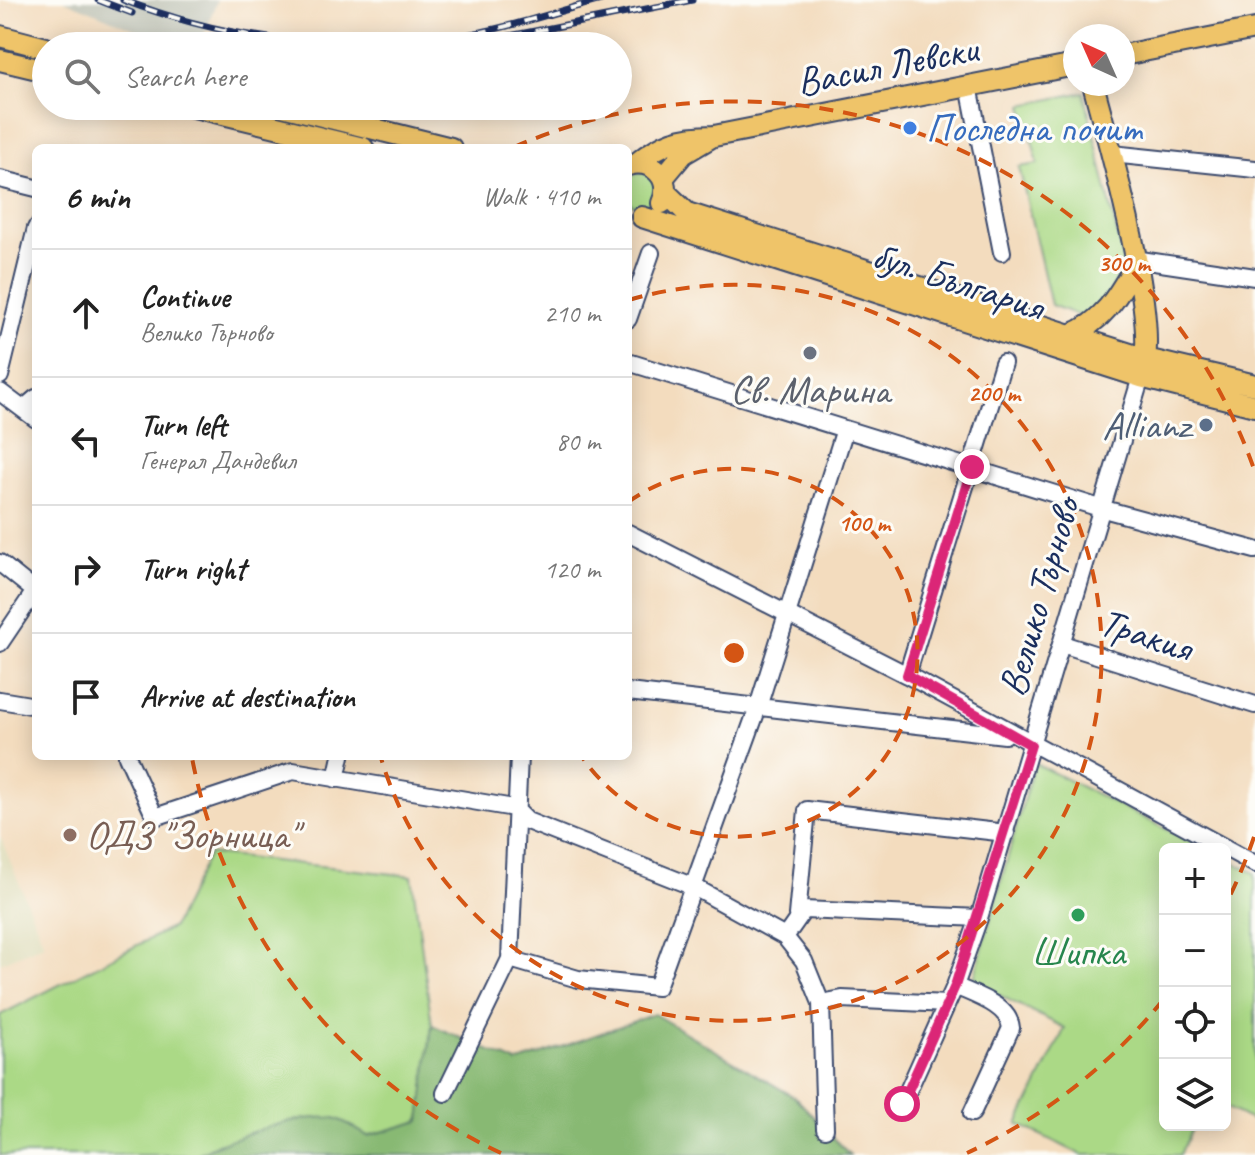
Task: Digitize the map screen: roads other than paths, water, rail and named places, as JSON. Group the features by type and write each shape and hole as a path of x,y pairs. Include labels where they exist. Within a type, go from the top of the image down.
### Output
{"main road":[{"path":"1135,53 1255,29"},
{"path":"0,36 32,44"},
{"path":"0,60 32,68"},
{"name":"Васил Левски","path":"632,164 671,140 714,136 1063,67"},
{"path":"1096,96 1112,154 1147,329 1144,368"},
{"path":"248,120 347,144"},
{"path":"338,120 435,144"},
{"name":"Васил Левски","path":"635,215 656,211 665,186 683,154 714,136"},
{"name":"бул. България","path":"632,164 652,166 687,213 1070,335 1144,368 1255,385"},
{"name":"бул. България","path":"635,215 1144,368 1255,406"},
{"path":"1070,335 1087,328 1108,309 1135,263"}],"street":[{"path":"969,86 1002,252"},
{"path":"1112,154 1255,169"},
{"path":"0,179 32,187"},
{"path":"0,376 32,244"},
{"path":"632,308 651,253"},
{"path":"1135,263 1255,277"},
{"path":"632,363 1100,508 1255,550"},
{"path":"907,675 1003,363"},
{"name":"Велико Търново","path":"902,1104 955,986 979,918 1144,368"},
{"path":"0,392 32,409"},
{"path":"510,959 578,979 657,987 758,707 845,429"},
{"path":"632,535 784,616 907,675 1255,864"},
{"path":"0,563 32,590"},
{"path":"0,643 32,596"},
{"name":"Тракия","path":"1062,644 1255,705"},
{"path":"632,692 1015,736"},
{"path":"0,700 32,705"},
{"path":"939,728 952,722 955,714 952,702"},
{"path":"129,760 155,817 293,771 514,808 527,821 694,887 785,937 804,961 821,1003 825,1129"},
{"path":"336,779 340,760"},
{"path":"445,1093 510,959 514,808 519,760"},
{"path":"785,937 797,915 807,810 1006,833"},
{"path":"797,915 804,910 820,908 979,918"},
{"path":"955,986 984,999 1007,1014 1011,1022 972,1113"},
{"path":"821,1003 842,999 947,1004"}],"railway":[{"path":"98,0 132,13"},
{"path":"123,0 233,32"},
{"path":"481,32 601,0"},
{"path":"530,32 692,0"}],"place":[{"name":"Последна почит","path":"910,128"},
{"name":"Св. Марина","path":"810,353"},
{"name":"Allianz","path":"1206,425"},
{"name":"ОДЗ \"Зорница\"","path":"70,835"},
{"name":"Шипка","path":"1078,915"}]}
